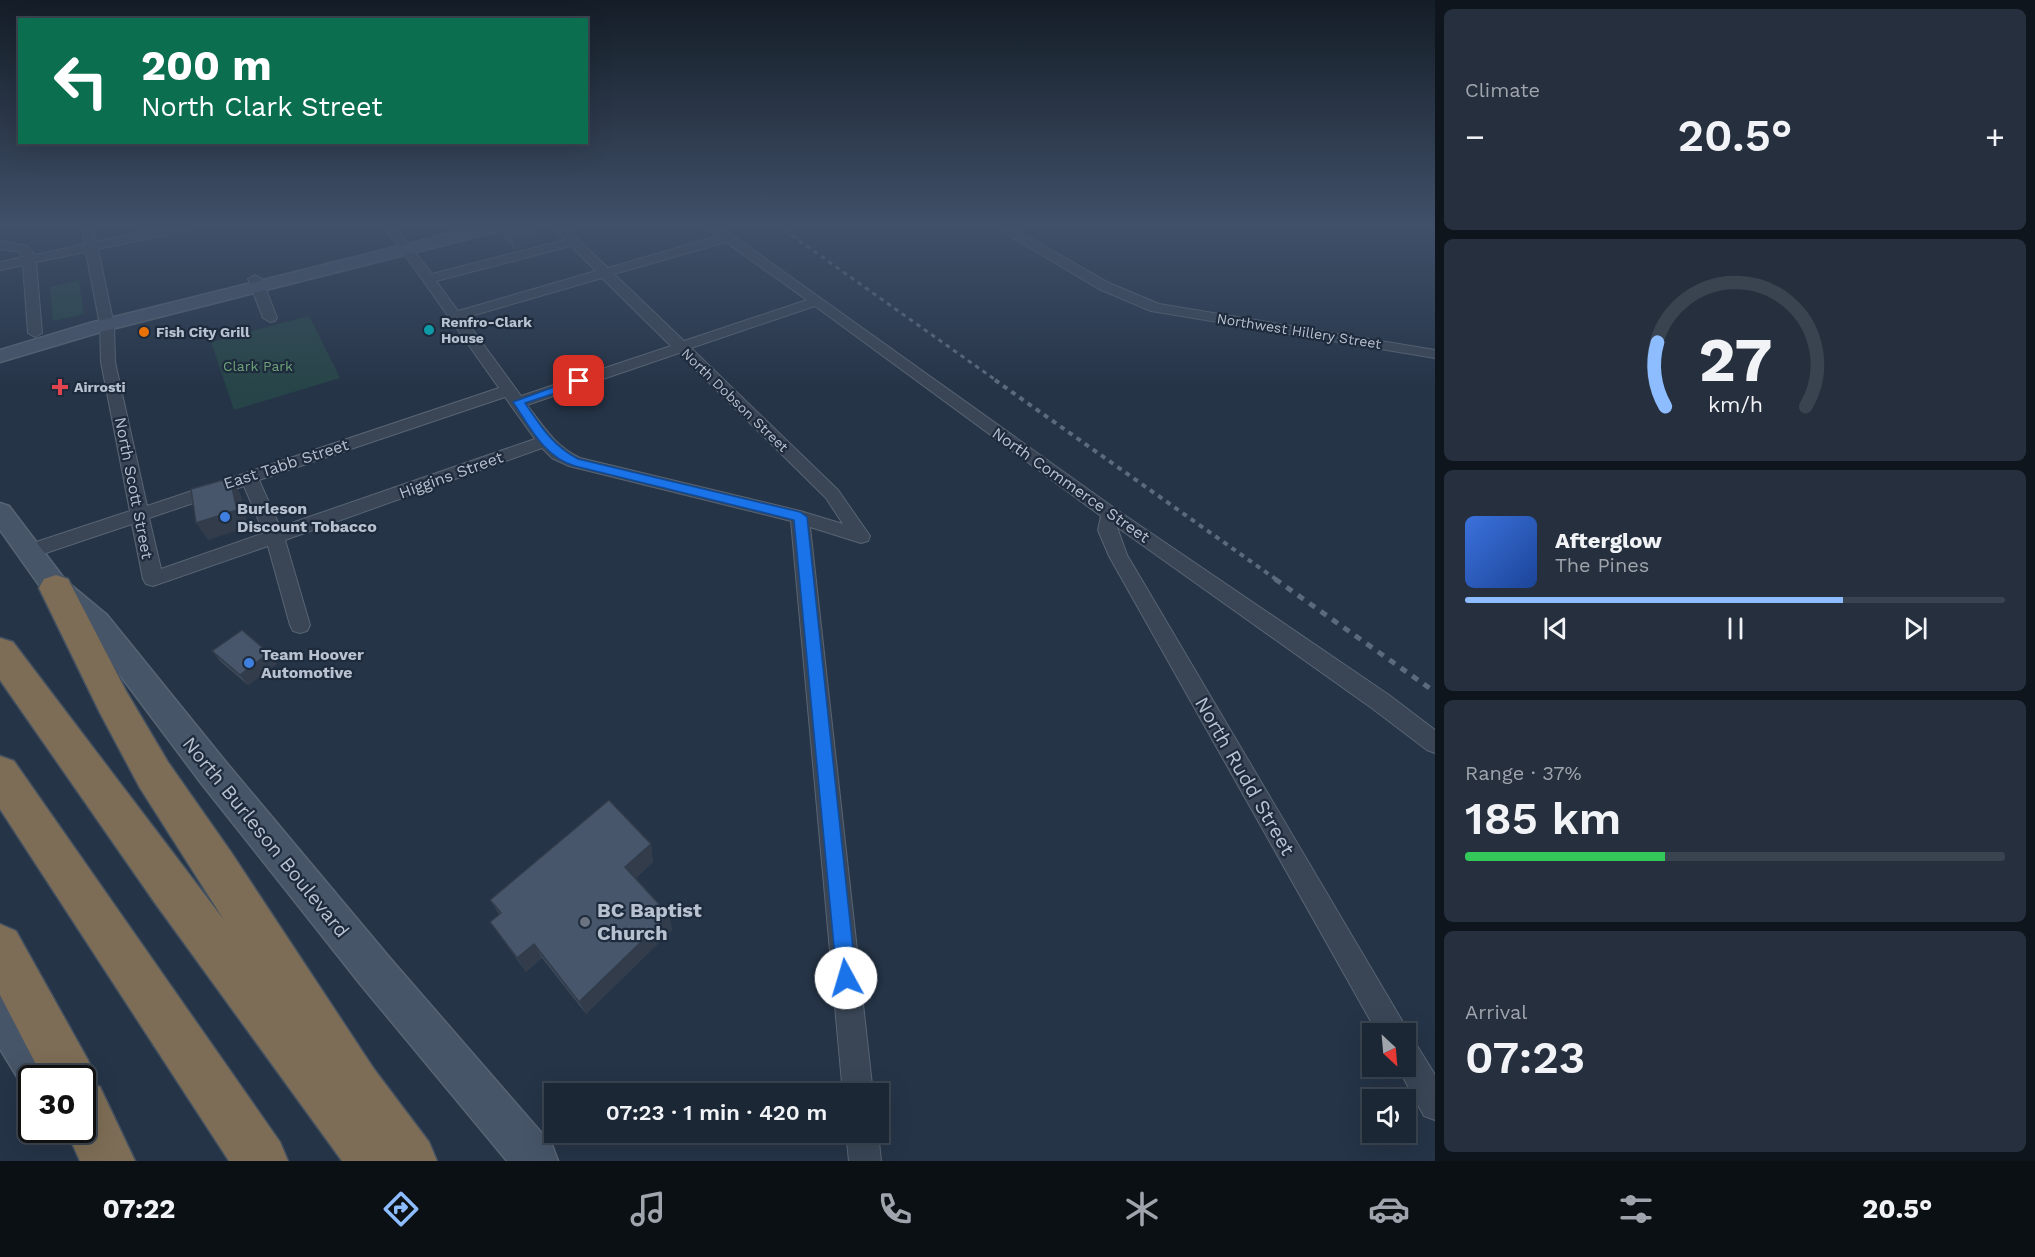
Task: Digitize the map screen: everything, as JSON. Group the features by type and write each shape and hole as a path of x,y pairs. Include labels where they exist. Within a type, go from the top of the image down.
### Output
{"highway":[{"path":"56,588 113,702 154,776 222,877 356,1087 410,1161"},
{"path":"0,652 164,878 375,1161"},
{"path":"0,774 261,1161"},
{"path":"0,948 63,1065"},
{"path":"96,1138 106,1161"}],"main road":[{"path":"0,356 106,321 272,279"},
{"path":"0,344 36,333 106,321"},
{"name":"North Burleson Boulevard","path":"0,512 56,588 97,623 213,772 375,972 536,1161"},
{"path":"0,1012 34,1065"},
{"path":"91,1143 106,1161"}],"street":[{"path":"31,279 36,333"},
{"name":"North Scott Street","path":"98,279 106,321 108,362 153,579"},
{"path":"427,279 545,441 558,454 575,462 800,517 857,1083"},
{"path":"455,316 582,279"},
{"name":"North Dobson Street","path":"610,279 832,494 861,536 800,517"},
{"name":"North Commerce Street","path":"785,279 1111,514 1381,702 1435,743"},
{"name":"Northwest Hillery Street","path":"1092,279 1156,308 1435,354"},
{"path":"257,283 270,318"},
{"name":"East Tabb Street","path":"28,552 249,477 681,347 817,301"},
{"name":"Higgins Street","path":"153,579 545,441"},
{"path":"249,477 275,537 300,625"},
{"name":"North Rudd Street","path":"1111,514 1107,530 1118,556 1388,1023"},
{"path":"1416,1072 1435,1105"},
{"path":"863,1143 865,1161"}],"green space":[{"path":"79,280 84,314 53,321 50,287"},
{"name":"Clark Park","path":"309,316 340,378 234,410 211,342"}],"building":[{"path":"230,478 237,510 196,523 191,489"},
{"path":"242,630 269,653 240,675 212,651"},
{"name":"BC Baptist Church","path":"609,800 651,844 625,867 669,915 579,1002 534,944 517,958 490,922 501,913 490,900"}],"railway":[{"path":"853,279 997,381"},
{"path":"995,380 1277,580"},
{"path":"1275,579 1435,692"}],"place":[{"name":"Renfro-Clark House","path":"429,330"},
{"name":"Fish City Grill","path":"144,332"},
{"name":"Airrosti","path":"60,387"},
{"name":"Burleson Discount Tobacco","path":"225,517"},
{"name":"Team Hoover Automotive","path":"249,663"},
{"name":"BC Baptist Church","path":"585,922"}],"route":[{"path":"579,381 519,402 545,441 558,454 575,462 800,517 846,978"}]}
